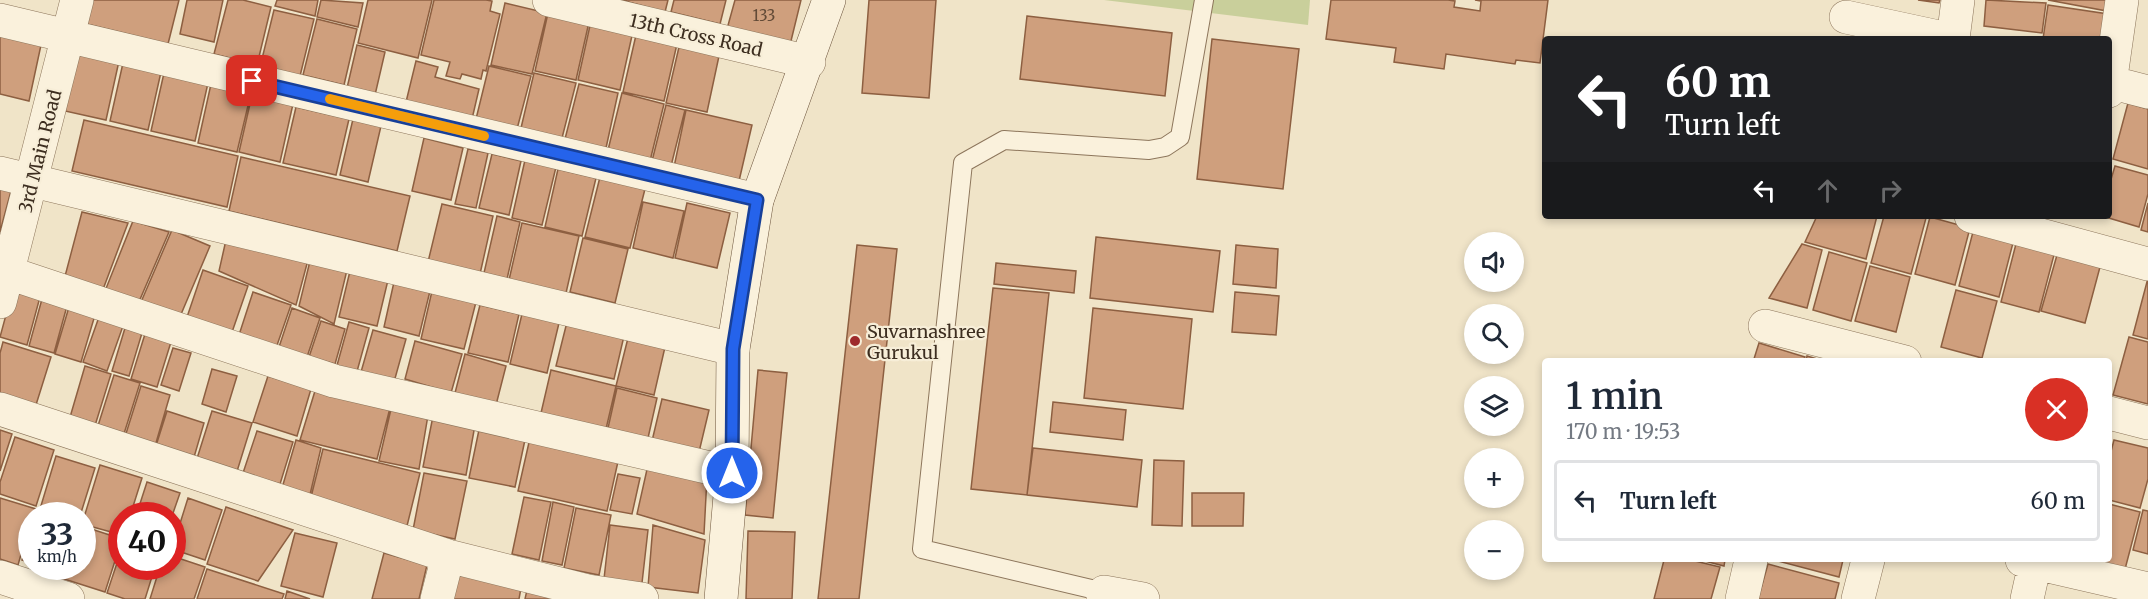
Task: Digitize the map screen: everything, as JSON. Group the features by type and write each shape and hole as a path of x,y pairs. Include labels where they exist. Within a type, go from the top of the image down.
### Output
{"street":[{"name":"3rd Main Road","path":"4,287 77,0"},
{"name":"13th Cross Road","path":"549,0 809,62"},
{"path":"721,599 732,473 733,349 757,200 809,62 829,0"},
{"path":"1953,36 1958,0"},
{"path":"2112,71 2122,0"},
{"path":"1846,17 1934,36"},
{"path":"0,20 757,200"},
{"path":"2112,85 2148,92"},
{"path":"0,173 733,349"},
{"path":"1994,219 2072,229 2148,264"},
{"path":"4,287 334,381 732,473"},
{"path":"1765,326 1889,358"},
{"path":"0,409 448,556 588,591 642,599"},
{"path":"2112,414 2148,423"},
{"path":"437,599 448,556"},
{"path":"1742,599 1751,562"},
{"path":"1858,599 1867,562"},
{"path":"2027,599 2029,562"},
{"path":"2033,562 2148,589"},
{"path":"0,577 68,599"},
{"path":"1103,596 1143,599"}],"lane":[{"path":"1103,596 922,549 963,163 1004,140 1149,150 1165,147 1180,137 1204,0"}],"green space":[{"path":"1104,0 1310,0 1308,25"}],"building":[{"path":"88,0 179,0 168,44 82,23"},
{"path":"187,0 223,0 214,42 180,34"},
{"path":"228,0 243,0 271,7 257,65 214,54"},
{"path":"277,0 318,0 315,16 275,6"},
{"path":"321,0 363,3 358,27 317,17"},
{"path":"368,0 432,0 418,58 358,43"},
{"path":"434,0 492,1 490,11 500,14 486,71 483,70 481,79 462,74 460,79 446,76 450,62 421,55"},
{"path":"621,0 668,0 665,12"},
{"path":"674,0 726,0 720,24 671,12"},
{"path":"735,0 801,0 790,45 727,29"},
{"path":"869,0 936,0 929,98 862,93"},
{"path":"1331,0 1448,0 1455,1 1454,7 1480,11 1481,1 1475,0 1548,0 1540,63 1516,60 1515,64 1446,54 1444,69 1394,62 1396,48 1326,39"},
{"path":"1918,0 1940,0 1939,3"},
{"path":"1986,0 2046,3 2042,33 1984,26"},
{"path":"2048,0 2109,0 2107,11"},
{"path":"505,3 547,13 532,74 491,65"},
{"path":"2048,5 2108,14 2104,36 2043,36"},
{"path":"274,10 314,19 300,76 260,67"},
{"path":"548,13 589,22 576,80 535,71"},
{"path":"1027,16 1172,33 1165,96 1020,79"},
{"path":"317,19 357,29 344,85 303,75"},
{"path":"591,21 633,31 620,90 578,80"},
{"path":"636,35 677,44 664,101 623,92"},
{"path":"0,36 41,45 29,101 0,94"},
{"path":"1212,39 1299,49 1283,189 1197,179"},
{"path":"357,45 385,52 375,95 347,88"},
{"path":"679,47 719,56 707,112 666,103"},
{"path":"78,52 119,61 106,120 65,111"},
{"path":"416,61 438,67 435,77 479,89 472,119 406,102"},
{"path":"123,63 161,72 148,130 110,121"},
{"path":"489,66 531,76 517,129 476,119"},
{"path":"164,73 208,83 195,141 151,131"},
{"path":"534,73 576,83 562,138 521,128"},
{"path":"211,84 251,93 237,152 198,143"},
{"path":"579,84 618,93 606,148 565,139"},
{"path":"622,93 664,104 650,161 608,150"},
{"path":"252,95 293,104 280,162 239,152"},
{"path":"2128,103 2148,109 2148,169 2113,159"},
{"path":"666,105 685,110 671,166 652,161"},
{"path":"296,107 349,119 336,175 283,163"},
{"path":"686,110 752,125 739,181 674,167"},
{"path":"353,119 381,126 368,182 340,175"},
{"path":"84,120 238,156 227,207 72,171"},
{"path":"424,138 463,148 451,200 412,191"},
{"path":"468,149 488,153 476,208 455,204"},
{"path":"492,154 521,161 509,215 479,208"},
{"path":"241,157 410,196 397,251 229,211"},
{"path":"525,160 556,167 542,225 512,218"},
{"path":"2115,166 2148,175 2148,194 2139,227 2112,219 2112,176"},
{"path":"558,169 596,178 582,236 545,227"},
{"path":"600,177 645,189 630,248 585,237"},
{"path":"0,189 11,191 0,232"},
{"path":"643,202 684,211 673,258 633,248"},
{"path":"687,203 730,213 717,268 675,258"},
{"path":"2148,203 2148,232 2141,230"},
{"path":"442,204 493,216 480,274 428,262"},
{"path":"82,212 128,223 102,292 64,280"},
{"path":"497,216 520,222 507,279 484,273"},
{"path":"1816,219 1876,219 1866,259 1805,242"},
{"path":"1883,219 1926,219 1911,274 1871,263"},
{"path":"1929,219 1970,228 1955,285 1915,274"},
{"path":"133,221 169,232 138,304 105,291"},
{"path":"522,223 579,236 566,293 509,280"},
{"path":"1974,228 2014,239 1999,297 1959,286"},
{"path":"172,230 210,246 179,319 141,302"},
{"path":"1096,237 1220,251 1213,312 1090,298"},
{"path":"583,238 628,249 615,303 570,292"},
{"path":"226,240 308,260 296,305 219,271"},
{"path":"2017,240 2055,251 2039,312 2001,302"},
{"path":"1802,244 1822,250 1807,308 1769,298"},
{"path":"857,245 897,249 859,599 818,599"},
{"path":"1236,245 1278,249 1276,288 1233,284"},
{"path":"1829,252 1867,263 1851,321 1813,310"},
{"path":"2057,255 2100,267 2085,323 2041,311"},
{"path":"310,261 347,270 334,324 299,306"},
{"path":"996,263 1076,271 1074,293 994,284"},
{"path":"1870,266 1910,277 1896,332 1855,321"},
{"path":"203,270 248,286 231,335 186,320"},
{"path":"350,271 388,280 377,326 339,317"},
{"path":"2148,278 2148,339 2133,335"},
{"path":"394,282 430,291 419,336 384,327"},
{"path":"993,288 1049,293 1027,495 971,489"},
{"path":"13,289 40,297 27,345 0,337"},
{"path":"1956,290 1997,301 1982,358 1941,347"},
{"path":"432,291 476,302 464,349 421,339"},
{"path":"253,292 291,305 275,351 238,338"},
{"path":"1235,292 1279,296 1276,335 1232,332"},
{"path":"42,299 67,306 54,353 29,346"},
{"path":"480,305 519,314 508,362 468,353"},
{"path":"69,307 95,315 81,362 55,354"},
{"path":"292,308 320,318 306,360 278,350"},
{"path":"1093,308 1192,319 1183,409 1084,398"},
{"path":"522,314 559,323 547,373 510,364"},
{"path":"99,317 123,326 107,371 83,362"},
{"path":"321,321 345,329 335,364 309,357"},
{"path":"349,322 369,328 356,375 336,369"},
{"path":"567,322 624,336 614,379 556,366"},
{"path":"125,328 142,333 129,376 112,371"},
{"path":"373,330 406,339 394,382 361,372"},
{"path":"145,334 171,342 157,387 131,379"},
{"path":"2129,337 2148,342 2148,404 2113,395"},
{"path":"628,338 665,347 654,395 616,386"},
{"path":"415,341 462,354 451,393 405,379"},
{"path":"3,342 51,357 35,408 0,397 0,353"},
{"path":"1759,343 1805,357 1805,358 1754,358"},
{"path":"173,348 191,353 179,391 161,385"},
{"path":"465,354 506,366 496,405 455,393"},
{"path":"85,366 111,374 93,432 68,424"},
{"path":"212,369 237,376 226,412 202,404"},
{"path":"551,370 616,386 606,429 541,413"},
{"path":"758,370 787,373 773,518 745,515"},
{"path":"114,375 140,383 122,440 96,432"},
{"path":"268,376 311,389 297,436 253,422"},
{"path":"141,386 170,395 153,453 123,443"},
{"path":"617,388 657,398 648,438 608,428"},
{"path":"315,391 390,408 377,459 300,440"},
{"path":"662,399 709,410 699,452 652,441"},
{"path":"1053,402 1126,410 1123,440 1050,432"},
{"path":"391,409 428,415 419,469 379,461"},
{"path":"167,411 204,423 192,464 154,452"},
{"path":"212,411 252,423 234,481 194,468"},
{"path":"433,416 475,425 466,475 423,467"},
{"path":"480,425 526,435 515,487 469,478"},
{"path":"0,430 12,434 0,471"},
{"path":"257,431 293,442 280,484 243,473"},
{"path":"15,437 54,450 37,502 24,502 0,494 0,482"},
{"path":"530,438 619,457 607,511 518,491"},
{"path":"296,440 321,448 308,503 280,495"},
{"path":"2114,440 2148,448 2148,479 2140,508 2112,501"},
{"path":"1033,448 1142,460 1137,507 1027,495"},
{"path":"323,449 420,473 406,530 309,505"},
{"path":"56,456 95,468 84,502 42,502"},
{"path":"1154,460 1184,461 1182,526 1152,525"},
{"path":"100,465 142,478 134,502 108,502 108,531 96,528 96,502 89,502"},
{"path":"648,465 707,477 704,534 637,514"},
{"path":"424,473 467,481 455,539 413,530"},
{"path":"618,474 640,478 632,514 610,510"},
{"path":"147,482 180,493 177,502 141,502"},
{"path":"1192,493 1244,493 1243,526 1192,526"},
{"path":"524,497 551,502 539,560 512,554"},
{"path":"0,498 18,504 18,565 0,559"},
{"path":"188,498 222,510 205,560 186,554"},
{"path":"553,502 574,507 562,565 542,561"},
{"path":"2112,505 2140,512 2124,573 2088,562 2112,562"},
{"path":"226,507 293,530 258,581 207,564"},
{"path":"576,508 611,515 599,575 564,568"},
{"path":"2143,510 2148,511 2148,554 2133,550"},
{"path":"610,525 648,530 642,583 604,579"},
{"path":"653,525 705,540 698,593 648,587"},
{"path":"96,531 108,534 109,580 105,592 67,580 96,580"},
{"path":"748,531 795,532 792,599 746,599"},
{"path":"295,533 337,543 323,597 281,586"},
{"path":"384,553 427,565 419,599 372,599"},
{"path":"186,561 205,567 194,599 150,599 156,580 186,580"},
{"path":"1663,562 1699,562 1720,567 1711,599 1654,599"},
{"path":"1709,562 1725,562 1724,566"},
{"path":"1782,562 1843,562 1839,577"},
{"path":"1768,564 1839,583 1835,599 1758,599"},
{"path":"207,569 284,594 282,599 197,599"},
{"path":"458,572 521,588 519,599 451,599"},
{"path":"111,580 151,580 145,599 125,599 107,593"},
{"path":"527,590 562,599 525,599"},
{"path":"287,591 310,599 285,599"}],"slow traffic":[{"path":"330,99 484,136"}],"place":[{"name":"Suvarnashree Gurukul","path":"855,341"}],"route":[{"path":"252,81 757,200 733,349 732,473"}]}
